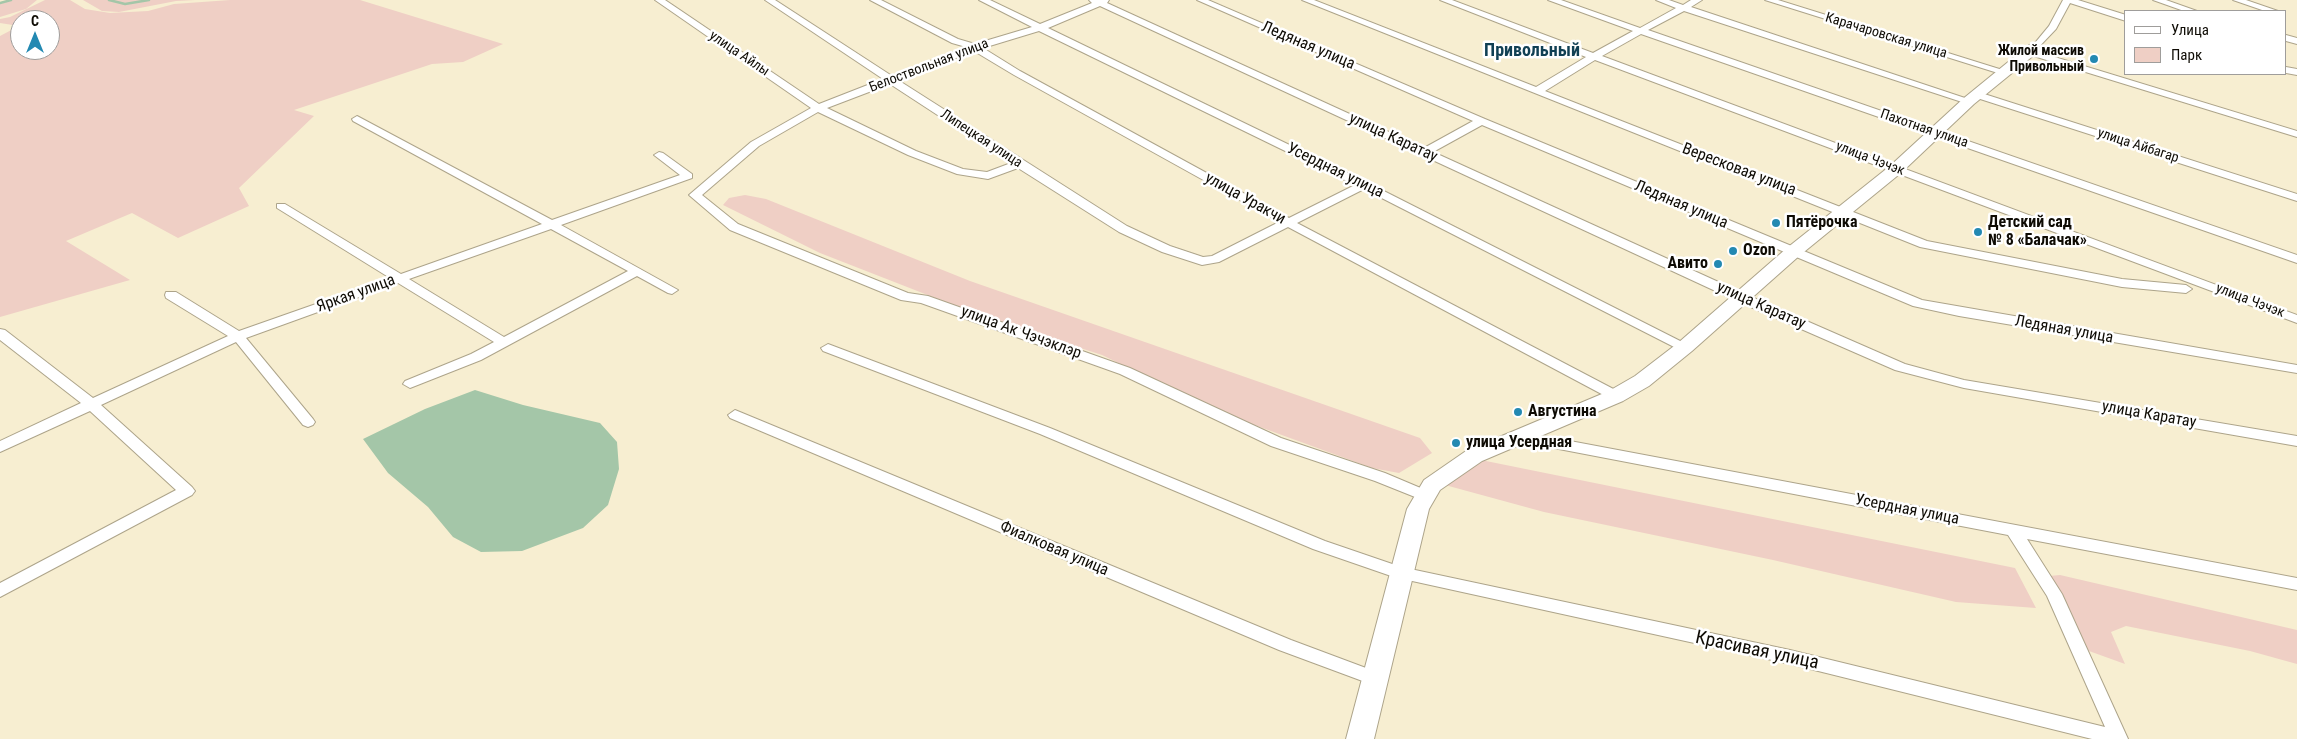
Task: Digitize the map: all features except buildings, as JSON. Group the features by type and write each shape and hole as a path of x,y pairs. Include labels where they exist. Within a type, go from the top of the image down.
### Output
{"street":[{"name":"улица Айлы","path":"659,0 818,108 912,153 961,172 988,176 1019,164"},
{"name":"Липецкая улица","path":"769,0 1019,164 1122,229 1166,249 1202,261 1215,259 1289,223"},
{"name":"улица Уракчи","path":"874,0 955,40 975,47 1017,73 1289,223 1616,396"},
{"name":"Усердная улица","path":"983,0 1364,185 1685,347"},
{"name":"Ледяная улица","path":"1201,0 1481,121 1918,303 1959,312 2297,369"},
{"name":"Вересковая улица","path":"1306,0 1924,244 2122,283 2186,289"},
{"name":"улица Чэчэк","path":"1444,0 2297,319"},
{"name":"Пахотная улица","path":"1552,0 2297,259"},
{"name":"улица Айбагар","path":"1660,0 2297,198"},
{"path":"1537,91 1594,56 1698,0"},
{"name":"Карачаровская улица","path":"1769,0 2004,72"},
{"path":"1360,739 1400,573 1418,509 1432,485 1474,456 1517,436 1616,396 1642,381 1685,347 1793,252 1896,169 1974,98 2032,50 2053,27 2068,0 2124,17"},
{"path":"2156,0 2190,10"},
{"path":"2237,0 2271,10"},
{"name":"Белоствольная улица","path":"755,144 818,108 975,47 1042,27 1100,1"},
{"name":"улица Каратау","path":"1100,1 1742,298 1909,370 1964,384 2297,441"},
{"path":"2032,50 2297,134"},
{"path":"357,119 672,290"},
{"path":"1425,152 1481,121"},
{"name":"улица Ак Чэчэклэр","path":"755,144 694,195 734,227 906,297 924,299 1124,371 1276,442 1380,478 1425,496"},
{"name":"Яркая улица","path":"0,447 90,403 238,336 688,176 659,155"},
{"path":"1289,223 1364,185"},
{"path":"281,206 503,342"},
{"path":"410,384 476,357 638,271"},
{"path":"170,295 238,336 308,422"},
{"path":"0,333 90,403 187,491 0,591"},
{"path":"828,348 1045,431 1319,545 1400,573"},
{"name":"Фиалковая улица","path":"734,415 1276,641 1376,679"},
{"name":"Усердная улица","path":"1517,436 2297,584"},
{"path":"2013,530 2054,594 2120,739"},
{"name":"Красивая улица","path":"1400,573 1790,657 2096,732 2111,739"}],"green space":[{"path":"12,0 37,0 26,9 10,10 10,14 0,17 0,4"},
{"path":"45,0 70,0 85,9 110,13 148,11 174,4 230,0 360,0 503,44 463,62 432,64 294,110 314,116 239,188 249,206 178,238 132,213 66,241 130,280 0,317 0,36 10,31 10,60 60,60 60,10 24,10"},
{"path":"83,0 195,0 176,1 119,12 102,11"},
{"path":"10,17 10,25 0,23 0,19"},
{"path":"745,195 766,199 970,281 1420,438 1432,453 1399,473 1372,468 1219,412 1102,355 984,317 820,253 723,205 729,198"},
{"path":"1481,460 2015,568 2036,608 1956,602 1773,560 1544,512 1445,485"},
{"path":"2060,575 2297,630 2297,664 2250,651 2126,626 2111,632 2125,664 2089,651 2039,577"}],"shaded area":[{"path":"475,390 523,405 600,423 617,442 619,469 608,505 583,528 522,551 481,552 453,537 428,507 388,473 363,439 425,409"}],"waterway":[{"path":"0,3 11,0"},
{"path":"109,0 125,4 149,0"}],"place":[{"name":"Жилой массив Привольный","path":"2094,59"},
{"name":"Пятёрочка","path":"1776,223"},
{"name":"Детский сад № 8 «Балачак»","path":"1978,232"},
{"name":"Ozon","path":"1733,251"},
{"name":"Авито","path":"1718,264"},
{"name":"Августина","path":"1518,412"},
{"name":"улица Усердная","path":"1456,443"}],"district":[{"name":"Привольный","path":"1532,51"}]}
